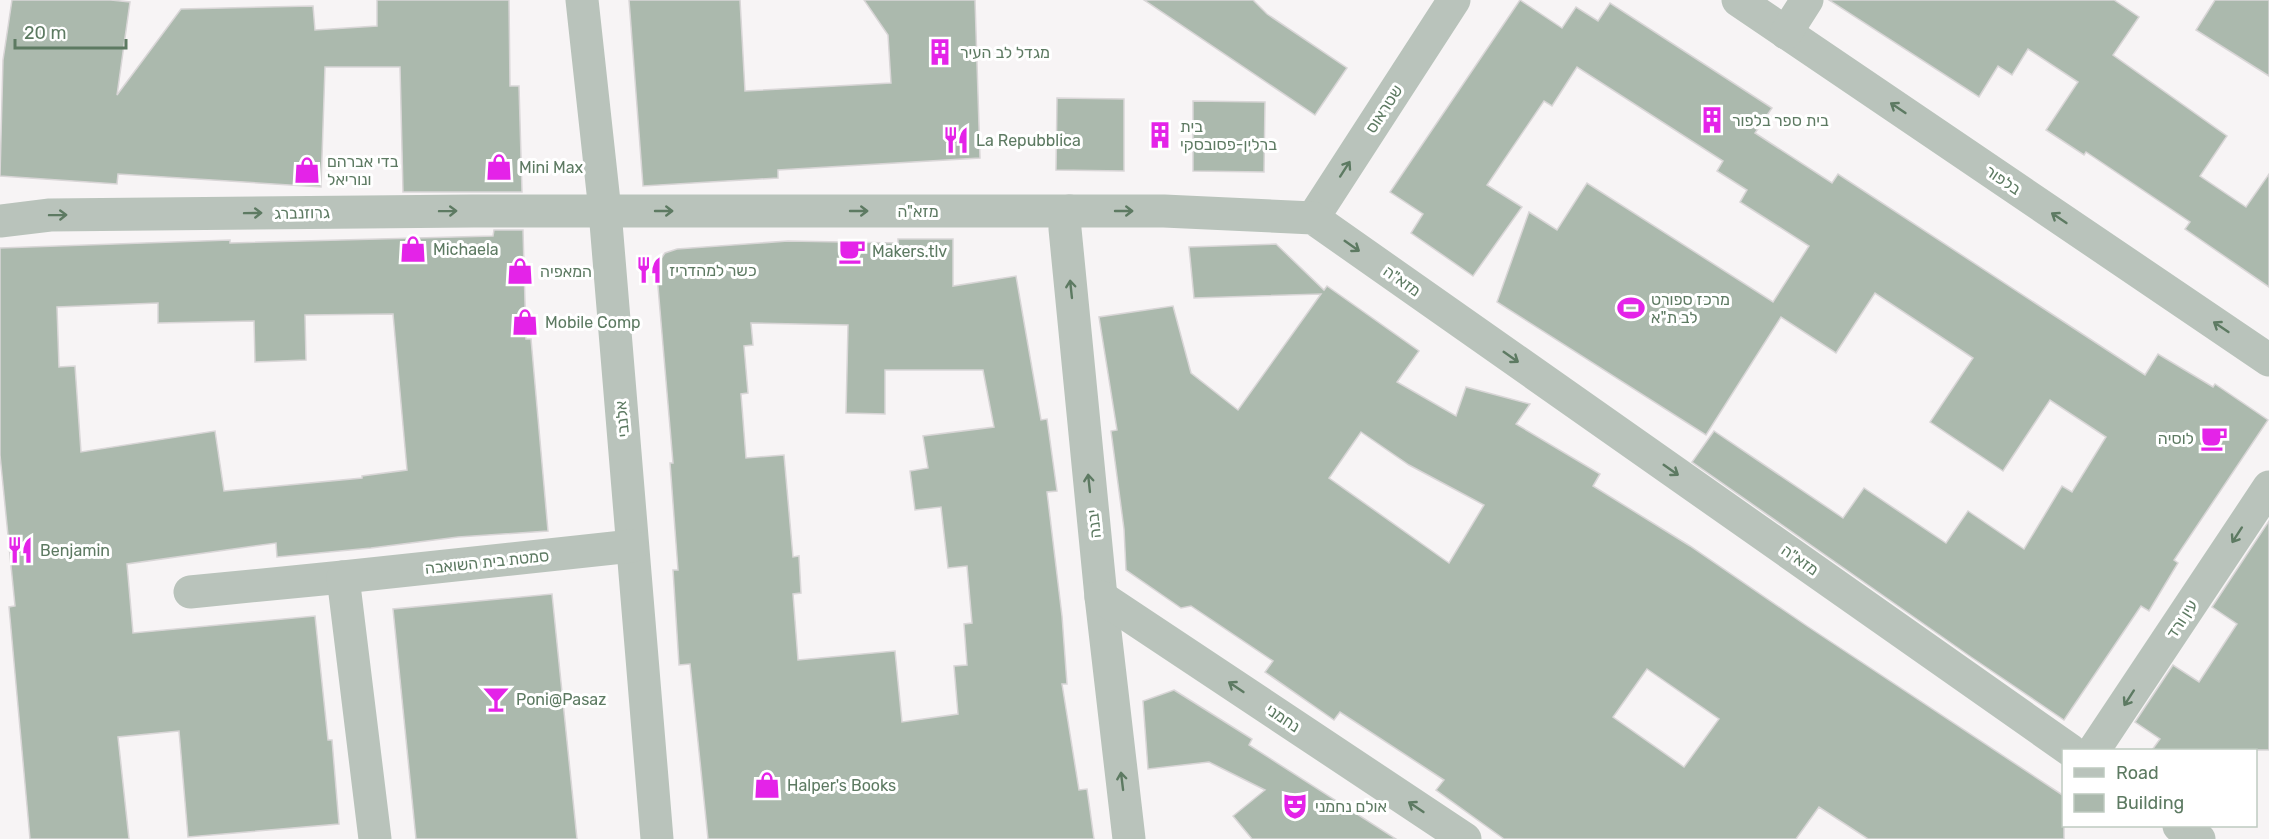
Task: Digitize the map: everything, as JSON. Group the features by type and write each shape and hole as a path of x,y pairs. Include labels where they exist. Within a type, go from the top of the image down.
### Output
{"street":[{"name":"אלנבי","path":"582,0 605,211 657,839"},
{"name":"שטראוס","path":"1313,218 1454,0"},
{"name":"בלפור","path":"1738,0 2269,360"},
{"path":"1786,33 1807,0"},
{"name":"מזא\"ה","path":"605,211 1164,211 1313,218 2069,749"},
{"name":"גרוזנברג","path":"0,221 50,215 605,211"},
{"name":"יבנה","path":"1070,211 1065,217 1065,229 1101,597 1129,839"},
{"name":"עין ורד","path":"2095,749 2269,487"},
{"name":"סמטת בית השואבה","path":"190,592 632,546"},
{"path":"343,577 375,839"},
{"name":"נחמני","path":"1101,597 1465,839"},
{"path":"2182,827 2199,839"}],"building":[{"path":"12,0 130,2 117,95 181,9 313,6 315,30 377,26 377,0 509,0 510,86 519,86 522,192 403,192 400,67 325,67 321,187 118,174 117,184 0,176 3,60"},
{"path":"629,0 740,0 745,91 891,83 888,35 864,0 975,0 980,158 778,170 778,178 643,186"},
{"path":"1144,0 1253,0 1267,14 1347,68 1315,115"},
{"path":"1520,0 1562,28 1576,7 1598,21 1610,3 1772,108 1755,133 1832,183 1838,174 2145,375 2158,354 2213,387 2215,384 2268,420 2174,560 2178,563 2149,611 2141,606 2064,720 1692,462 1714,431 1843,518 1864,488 1946,543 1968,511 2024,549 2062,486 2072,492 2106,437 2050,400 2003,471 1930,422 1973,358 1875,293 1836,353 1781,317 1706,435 1497,302 1529,212 1557,230 1587,183 1773,302 1809,246 1740,202 1747,190 1717,171 1723,161 1577,67 1552,106 1544,101 1487,185 1522,207 1473,276 1411,233 1423,214 1390,192"},
{"path":"1829,0 2114,0 2139,17 2113,55 2227,136 2200,176 2246,207 2269,174 2269,287 2185,229 2190,222 2086,152 2084,155 2046,130 2078,82 2028,49 2012,75 1998,66 1979,97"},
{"path":"2215,0 2269,0 2269,76 2196,30"},
{"path":"1057,98 1124,99 1124,171 1056,170"},
{"path":"1193,101 1265,102 1264,172 1193,171"},
{"path":"494,230 523,230 526,339 531,339 548,531 458,537 277,557 276,543 127,564 133,633 315,616 328,740 332,740 339,824 188,837 179,731 118,737 129,839 30,839 9,607 15,606 0,455 0,248 230,240 230,243 493,236","holes":["158,303 158,323 254,321 255,362 306,360 305,315 393,314 407,470 362,476 362,478 224,491 215,431 81,452 75,366 59,367 57,307"]},
{"path":"898,239 953,239 953,286 1016,276 1041,420 1047,419 1057,491 1047,492 1062,616 1067,684 1062,684 1079,790 1087,789 1094,839 708,839 690,664 679,665 673,570 678,570 670,463 673,463 657,275 658,263 665,253 677,249 788,241 898,243","holes":["751,323 848,325 846,413 885,414 885,370 983,370 994,427 923,436 928,468 910,471 915,510 941,507 948,568 967,566 972,623 964,624 967,665 954,666 958,714 902,722 895,651 798,660 793,594 801,593 799,556 793,557 784,455 746,458 741,394 748,393 744,346 753,345"]},
{"path":"1276,244 1324,290 1327,286 1419,351 1397,382 1456,416 1466,387 1530,404 1516,424 1600,474 1593,486 1690,546 2062,795 2064,839 1868,839 1819,807 1796,839 1504,839 1436,790 1444,780 1340,712 1334,720 1265,672 1273,661 1191,606 1181,608 1126,570 1124,529 1111,431 1117,430 1099,317 1173,306 1191,373 1238,410 1321,294 1194,298 1189,247","holes":["1361,432 1409,465 1484,505 1449,563 1329,478","1647,669 1719,719 1684,767 1613,717"]},
{"path":"2269,521 2269,750 2153,749 2160,739 2135,722 2173,665 2199,682 2237,624 2212,607"},
{"path":"552,594 577,839 416,839 393,609"},
{"path":"1174,690 1252,739 1249,745 1396,839 1252,839 1233,816 1265,790 1209,762 1148,769 1143,701"}],"place":[{"name":"מגדל לב העיר","path":"940,52"},
{"name":"בית ספר בלפור","path":"1712,120"},
{"name":"בית ברלין-פסובסקי","path":"1160,135"},
{"name":"La Repubblica","path":"956,140"},
{"name":"Mini Max","path":"499,167"},
{"name":"בדי אברהם ונוריאל","path":"307,170"},
{"name":"Michaela","path":"413,249"},
{"name":"Makers.tlv","path":"852,251"},
{"name":"כשר למהדריז","path":"649,270"},
{"name":"המאפיה","path":"520,271"},
{"name":"מרכז ספורט לב ת\"א","path":"1631,308"},
{"name":"Mobile Comp","path":"525,322"},
{"name":"לוסיה","path":"2214,438"},
{"name":"Benjamin","path":"20,550"},
{"name":"Poni@Pasaz","path":"496,699"},
{"name":"Halper's Books","path":"767,785"},
{"name":"אולם נחמני","path":"1295,806"}]}
